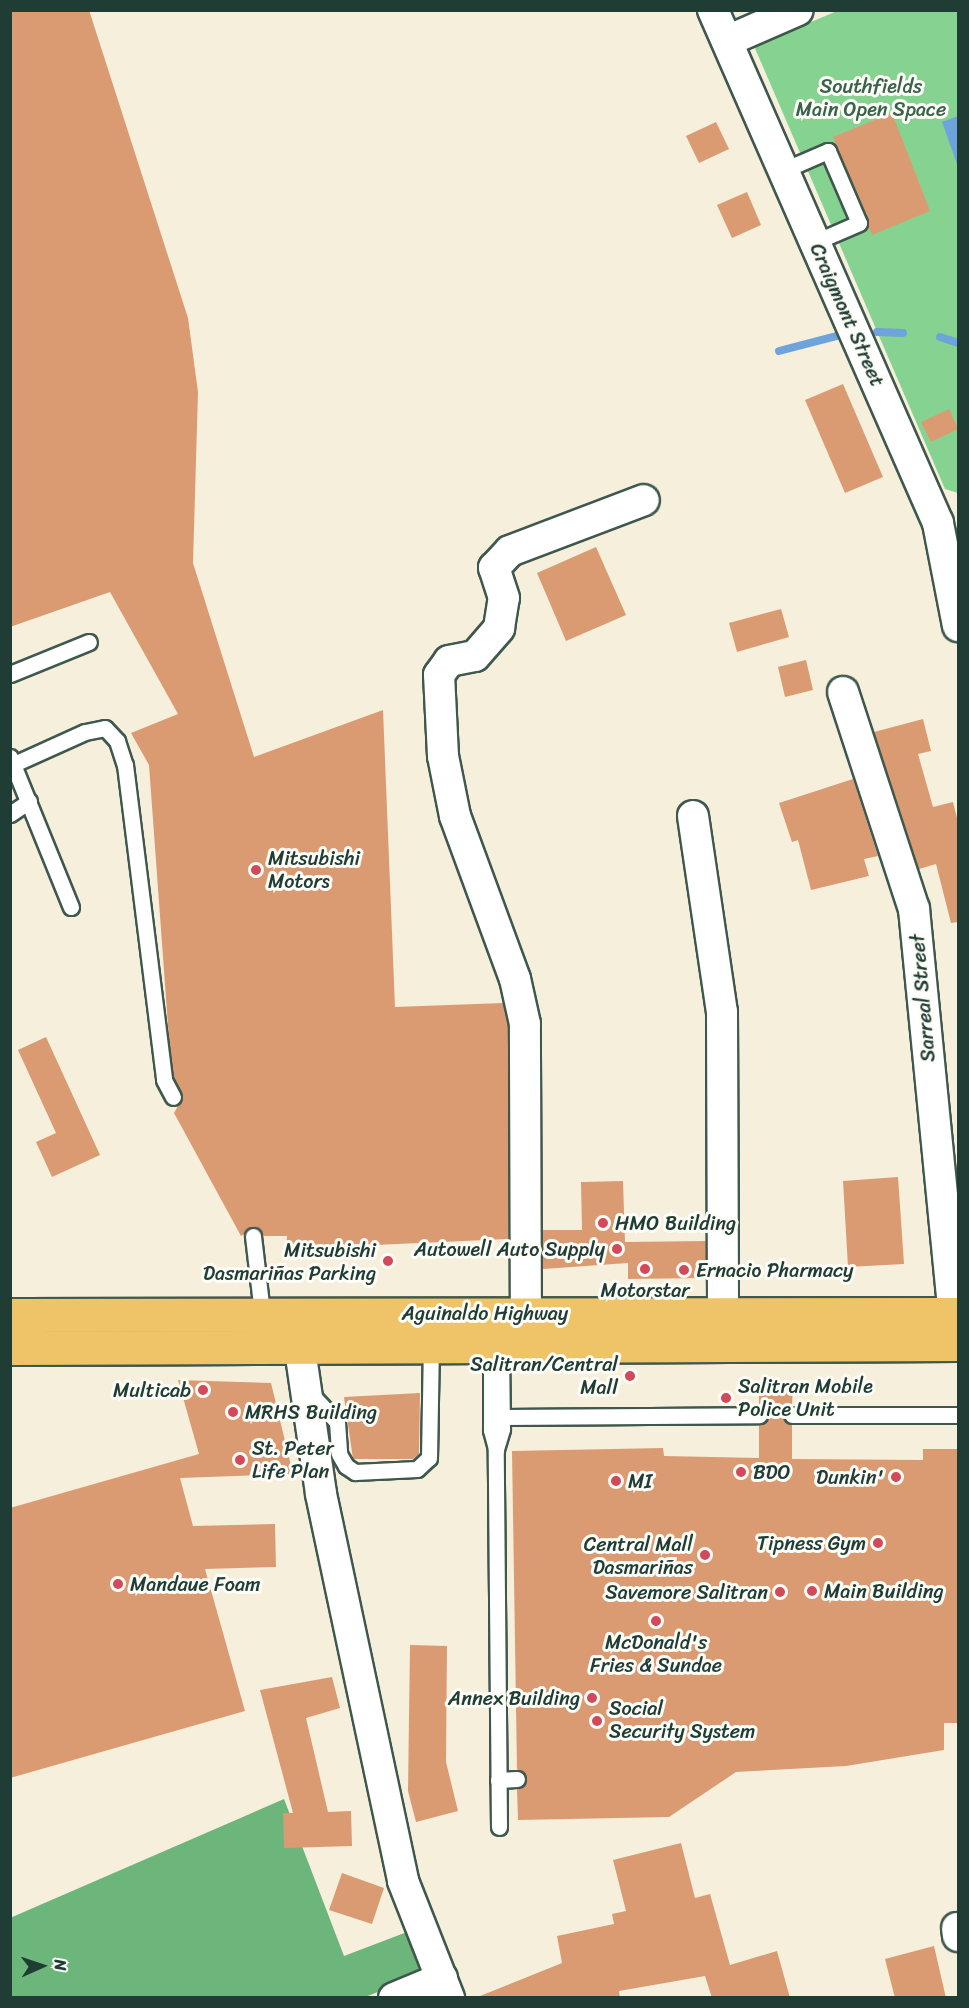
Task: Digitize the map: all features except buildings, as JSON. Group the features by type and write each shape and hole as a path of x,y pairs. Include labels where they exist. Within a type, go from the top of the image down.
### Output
{"highway":[{"name":"Aguinaldo Highway","path":"10,1315 295,1312 723,1312 957,1324"},
{"name":"Aguinaldo Highway","path":"10,1348 854,1346 957,1324"},
{"path":"854,1346 887,1360 958,1359"}],"street":[{"name":"Craigmont Street","path":"713,10 815,242 948,518 958,626"},
{"path":"727,41 798,10"},
{"path":"506,1347 510,1313 525,1024 515,979 454,816 443,756 439,675 449,661 475,656 499,628 504,598 494,568 510,551 644,500"},
{"name":"Sarreal Street","path":"843,692 914,909 957,1324"},
{"path":"693,816 722,1012 723,1312"},
{"path":"295,1312 303,1386 403,1881 445,1988 394,1998"}],"lane":[{"path":"784,170 828,151 859,223 815,242"},
{"path":"10,674 89,642"},
{"path":"71,907 12,760 85,732 105,728 117,741 125,765 164,1080 173,1097"},
{"path":"10,814 29,801"},
{"path":"253,1236 262,1313"},
{"path":"303,1386 337,1422 339,1454 346,1466 355,1472 417,1469 429,1458 431,1347"},
{"path":"499,1827 496,1449 501,1417 506,1347"},
{"path":"496,1449 491,1430 506,1347"},
{"path":"501,1417 759,1415"},
{"path":"792,1415 958,1415"},
{"path":"498,1780 517,1779"}],"green space":[{"name":"Southfields Main Open Space","path":"837,11 958,11 958,493 945,489 754,46"},
{"path":"284,1799 344,1956 407,1932 424,1974 365,1997 11,1997 10,1918"}],"water":[{"path":"958,116 958,167 942,122"}],"waterway":[{"path":"877,332 903,333"},
{"path":"779,351 837,336"},
{"path":"940,337 958,343"}],"place":[{"name":"Mitsubishi Motors","path":"256,870"},
{"name":"HMO Building","path":"603,1223"},
{"name":"Autowell Auto Supply","path":"617,1249"},
{"name":"Mitsubishi Dasmariñas Parking","path":"388,1261"},
{"name":"Motorstar","path":"645,1269"},
{"name":"Ernacio Pharmacy","path":"684,1270"},
{"name":"Salitran/Central Mall","path":"630,1376"},
{"name":"Multicab","path":"203,1390"},
{"name":"Salitran Mobile Police Unit","path":"726,1398"},
{"name":"MRHS Building","path":"233,1412"},
{"name":"St. Peter Life Plan","path":"240,1460"},
{"name":"BDO","path":"741,1472"},
{"name":"Dunkin'","path":"896,1477"},
{"name":"MI","path":"616,1481"},
{"name":"Tipness Gym","path":"878,1543"},
{"name":"Central Mall Dasmariñas","path":"705,1555"},
{"name":"Mandaue Foam","path":"118,1584"},
{"name":"Main Building","path":"812,1591"},
{"name":"Savemore Salitran","path":"780,1592"},
{"name":"McDonald's Fries & Sundae","path":"656,1621"},
{"name":"Annex Building","path":"592,1698"},
{"name":"Social Security System","path":"597,1721"}]}
